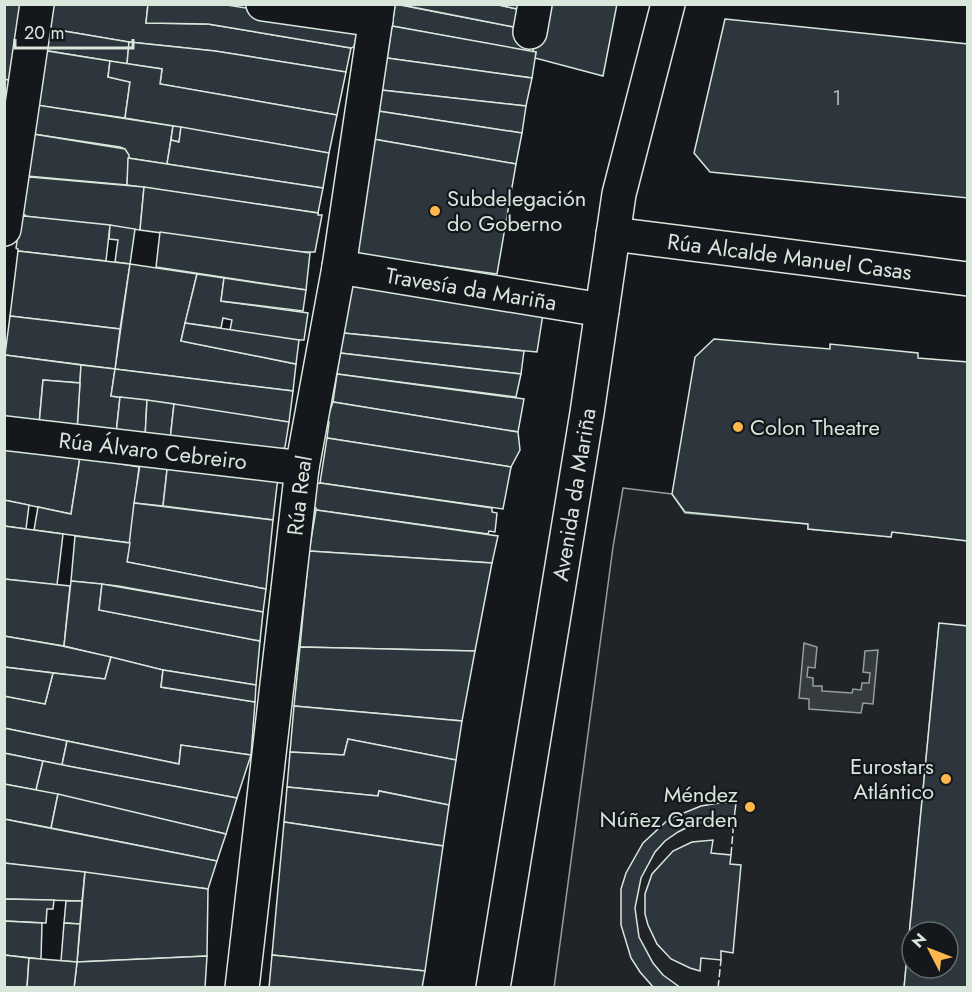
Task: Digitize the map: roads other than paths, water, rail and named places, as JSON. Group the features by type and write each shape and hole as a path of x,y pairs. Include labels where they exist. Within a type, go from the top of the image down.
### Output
{"street":[{"path":"4,229 38,4"},
{"path":"262,4 377,12"},
{"name":"Avenida da Mariña","path":"493,987 587,413 619,194 668,4"},
{"name":"Rúa Real","path":"242,987 302,468 339,267 377,12"},
{"name":"Rúa Alcalde Manuel Casas","path":"613,234 968,279"},
{"name":"Travesía da Mariña","path":"339,267 602,310"},
{"name":"Rúa Álvaro Cebreiro","path":"4,433 302,468"}],"place":[{"name":"Subdelegación do Goberno","path":"435,211"},
{"name":"Colon Theatre","path":"738,427"},
{"name":"Eurostars Atlántico","path":"946,779"},
{"name":"Méndez Núñez Garden","path":"750,807"}]}
